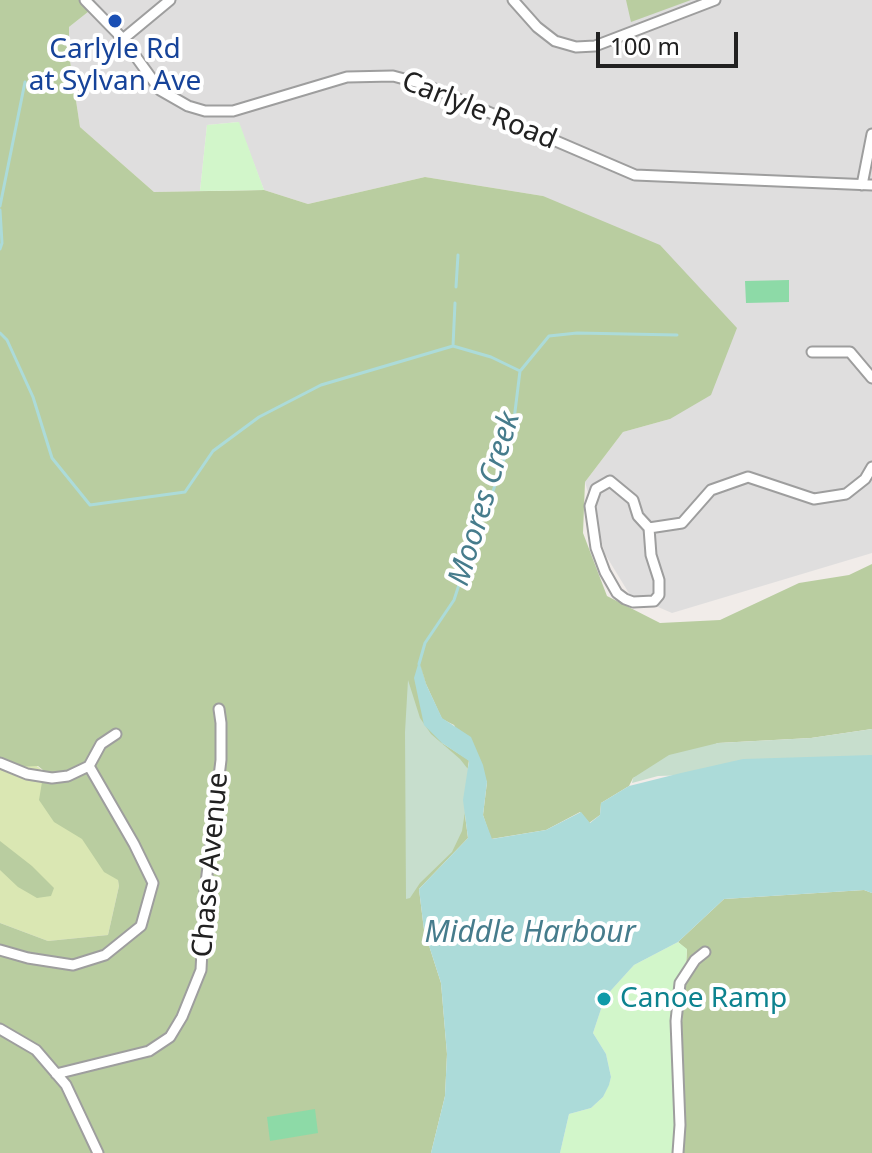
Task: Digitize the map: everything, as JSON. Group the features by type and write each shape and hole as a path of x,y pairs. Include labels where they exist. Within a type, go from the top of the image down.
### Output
{"street":[{"name":"Carlyle Road","path":"85,0 123,39 160,90 188,106 205,111 233,111 338,79 361,75 393,76 423,84 635,175 867,185"},
{"path":"123,39 170,0"},
{"path":"513,0 555,41 576,47 595,46 715,0"},
{"path":"867,185 872,134"},
{"path":"812,352 850,352 872,378"},
{"path":"649,528 682,523 711,490 748,477 814,499 846,494 865,479 872,467"},
{"path":"610,481 633,500 638,516 649,528 659,595 654,601 633,602 617,593 596,548 590,506 596,489 610,481"},
{"name":"Chase Avenue","path":"56,1074 149,1051 170,1037 182,1017 201,970 205,891 221,760 219,709"},
{"path":"0,763 27,774 52,778 68,776 89,766 101,744 116,734"},
{"path":"0,950 73,965 105,955 141,926 153,883 89,766"},
{"path":"678,1153 676,1021 680,983 695,960 705,952"},
{"path":"0,1029 36,1050 66,1085 98,1153"}],"shaded area":[{"path":"90,0 872,0 872,553 672,613 630,595 605,554 585,482 623,432 670,419 543,196 425,177 308,204 264,190 238,122 207,125 200,191 154,192 80,127 69,54 69,27 93,8"}],"green space":[{"path":"0,0 90,0 93,8 69,27 69,54 80,127 154,192 264,190 308,204 425,177 543,196 660,245 737,328 711,395 670,419 623,432 585,482 583,533 607,596 660,623 720,620 799,583 849,575 872,564 872,729 811,738 718,743 633,778 629,786 601,803 600,815 589,823 580,812 546,830 491,839 483,815 487,782 454,725 442,719 420,663 442,743 469,760 463,800 468,838 419,889 424,930 441,983 447,1054 445,1096 431,1153 0,1153 0,923 48,941 108,935 119,886 118,880 104,872 82,839 54,822 39,800 42,782 54,779 38,766 16,767 0,758"},
{"path":"626,0 691,0 631,22"},
{"path":"239,122 264,190 200,191 207,125"},
{"path":"789,280 789,302 746,303 745,281"},
{"path":"408,680 420,718 431,734 471,773 462,831 452,852 406,899 405,732"},
{"path":"872,729 872,769 658,776 632,783 633,778 669,755 718,743 811,738"},
{"path":"0,731 14,748 52,778 114,844 119,886 108,935 48,941 0,923"},
{"path":"0,841 54,888 51,896 37,898 18,887 0,870"},
{"path":"864,890 872,893 872,1153 673,1153 687,950 678,942 724,899"},
{"path":"678,942 687,949 673,1153 560,1153 569,1114 591,1108 603,1097 609,1084 611,1077 606,1054 593,1033 605,997 634,965"},
{"path":"315,1109 318,1133 270,1141 267,1117"}],"water":[{"name":"Middle Harbour","path":"419,661 442,718 471,737 483,765 487,782 483,815 492,839 546,830 581,812 590,823 600,815 601,803 629,786 743,759 872,755 872,893 864,890 724,899 678,942 634,965 605,997 593,1033 606,1054 611,1077 609,1085 603,1097 591,1108 569,1114 560,1153 431,1153 445,1096 447,1054 441,983 424,930 419,889 468,838 463,800 469,761 442,743 424,725 414,678"}],"waterway":[{"path":"0,206 25,82"},
{"path":"0,210 0,249"},
{"path":"456,287 458,255"},
{"path":"453,346 455,303"},
{"name":"Moores Creek","path":"0,333 7,340 33,397 52,458 90,505 185,492 213,451 259,417 321,385 453,346 491,357 520,371 512,436 454,600 425,643 419,664"},
{"path":"521,370 549,336 577,333 677,335"}],"place":[{"name":"Carlyle Rd at Sylvan Ave","path":"115,21"},
{"name":"Canoe Ramp","path":"604,999"}]}
